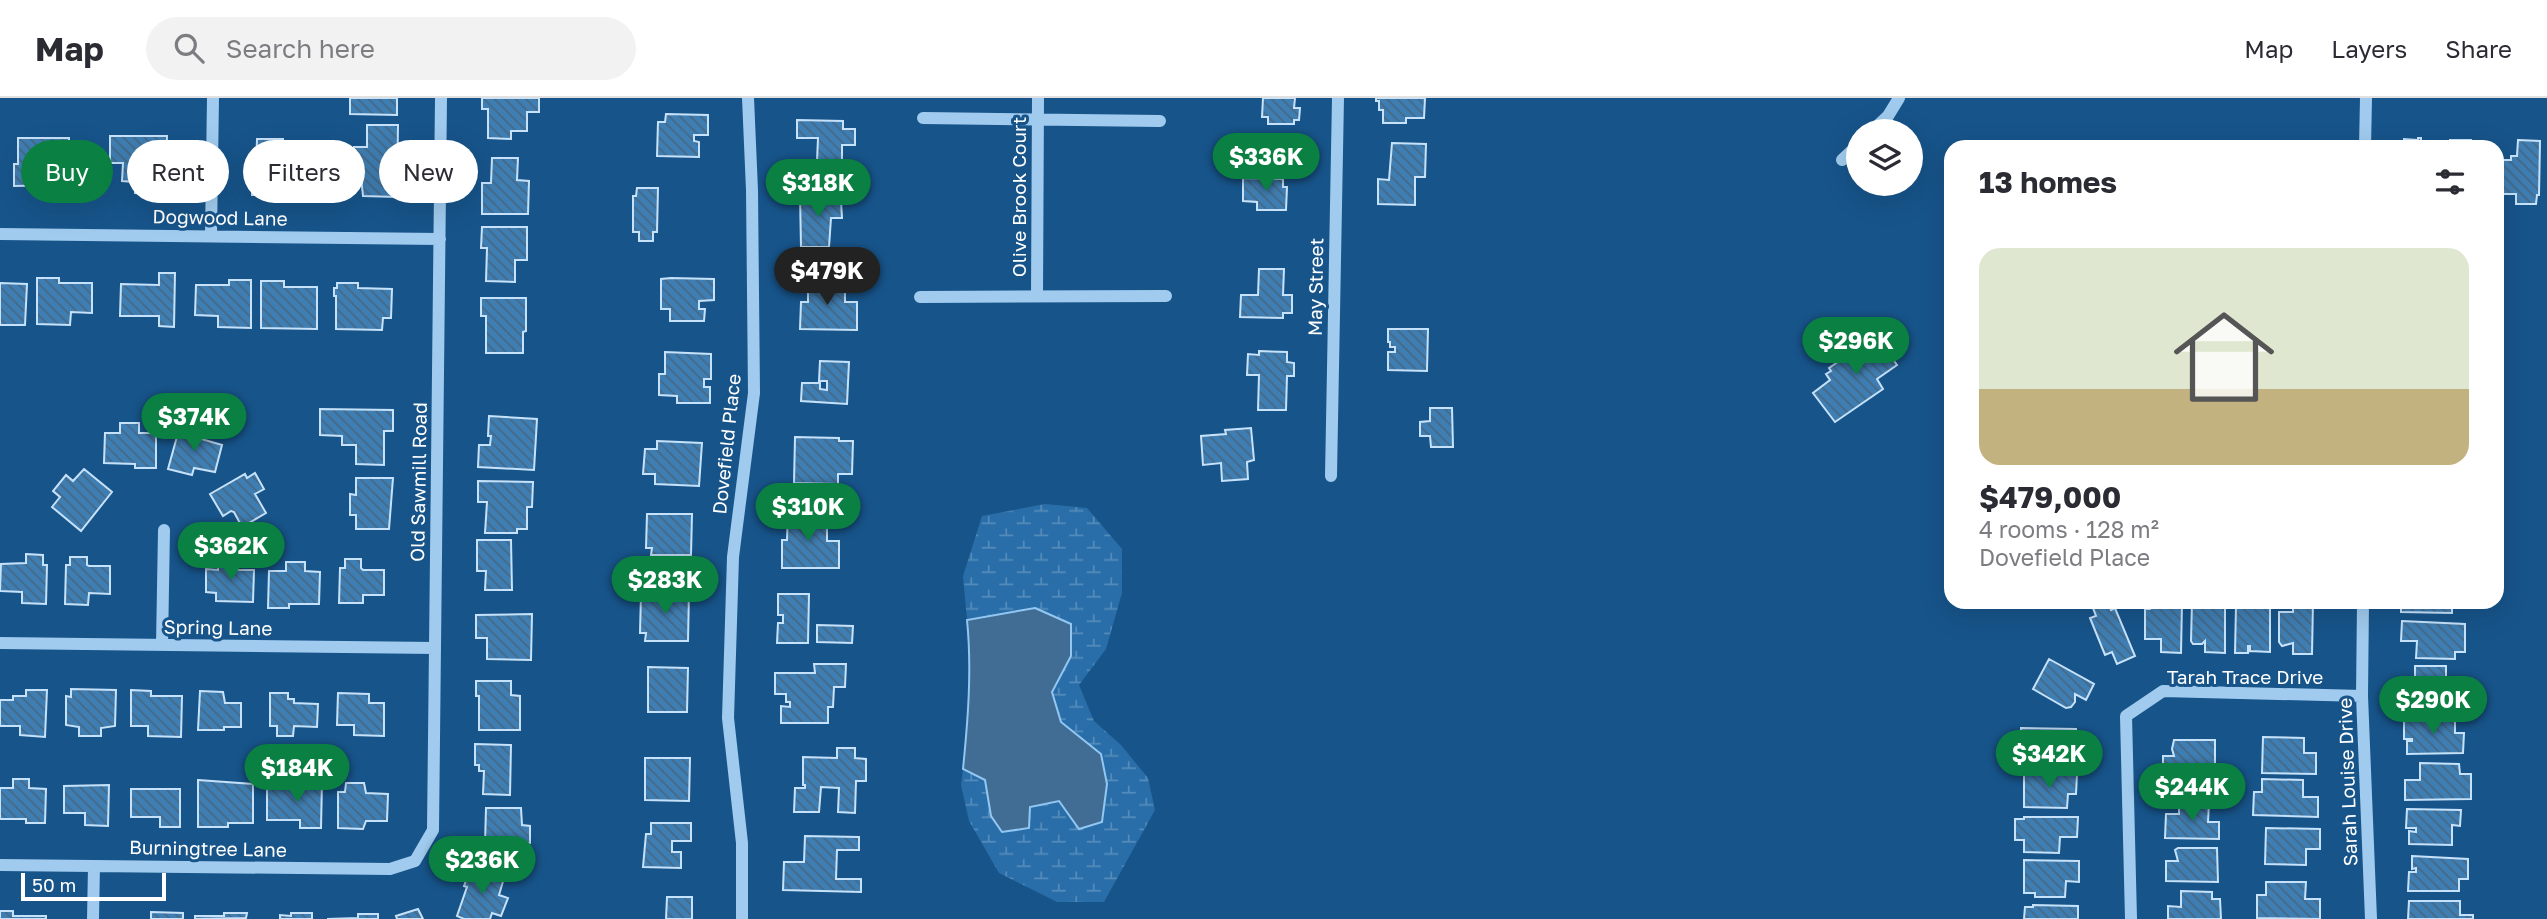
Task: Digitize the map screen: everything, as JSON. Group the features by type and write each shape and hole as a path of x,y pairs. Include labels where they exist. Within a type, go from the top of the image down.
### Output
{"street":[{"path":"211,236 212,98"},
{"name":"Old Sawmill Road","path":"415,861 433,830 441,98"},
{"name":"Dovefield Place","path":"742,919 743,843 728,718 733,557 754,393 752,190 748,98"},
{"name":"Olive Brook Court","path":"1037,296 1038,98"},
{"name":"May Street","path":"1331,476 1338,98"},
{"path":"1885,119 1899,98"},
{"path":"2365,140 2366,98"},
{"path":"923,118 1160,121"},
{"path":"1842,160 1846,156"},
{"name":"Dogwood Lane","path":"0,234 440,239"},
{"path":"920,297 1166,296"},
{"path":"162,645 164,530"},
{"name":"Sarah Louise Drive","path":"2363,609 2362,696 2371,919"},
{"name":"Spring Lane","path":"0,643 435,648"},
{"name":"Tarah Trace Drive","path":"2131,919 2126,716 2163,691 2362,696"},
{"name":"Burningtree Lane","path":"0,865 390,869 415,861"},
{"path":"93,919 94,866"}],"green space":[{"path":"1045,504 1087,508 1122,549 1122,593 1106,649 1079,685 1094,721 1121,745 1148,778 1155,810 1104,902 1057,902 999,873 969,821 961,785 963,769 985,780 991,816 1060,801 1101,754 1061,722 1052,692 1071,656 1035,608 967,620 963,576 982,516"}],"shaded area":[{"path":"1035,608 1071,624 1071,656 1052,692 1061,722 1101,754 1107,784 1102,822 1079,829 1059,801 1030,807 1029,828 1002,832 991,816 985,780 963,769 969,676 967,620"}],"building":[{"path":"350,98 397,98 397,115 350,114"},
{"path":"482,98 539,98 539,112 527,112 527,131 511,131 511,139 488,138 488,109 482,109"},
{"path":"1263,98 1295,98 1294,108 1300,108 1299,120 1294,120 1294,124 1268,124 1268,117 1262,117"},
{"path":"1376,98 1425,98 1424,118 1406,118 1406,123 1383,123 1383,110 1379,110 1379,101 1376,101"},
{"path":"666,114 708,115 708,135 694,135 694,141 699,142 699,157 657,156 658,122 665,122"},
{"path":"797,120 843,121 843,129 855,129 855,145 842,145 842,161 817,161 818,138 797,138"},
{"path":"367,125 398,125 398,140 379,140 379,196 365,196"},
{"path":"1249,134 1292,135 1292,152 1286,152 1285,168 1248,167 1248,158 1241,158 1241,143 1248,143"},
{"path":"110,136 167,136 167,140 127,140 127,181 122,181 123,163 113,163 113,140 110,140"},
{"path":"18,138 69,138 21,140 21,186 14,186 14,164 18,164"},
{"path":"2518,140 2540,141 2539,195 2536,204 2516,204 2516,194 2504,194 2504,160 2517,156"},
{"path":"1392,143 1426,144 1425,177 1415,177 1415,205 1378,204 1378,179 1389,180"},
{"path":"492,158 518,158 517,180 529,181 528,214 482,214 482,183 491,183"},
{"path":"1243,178 1283,179 1283,187 1287,187 1286,210 1257,210 1257,202 1243,201"},
{"path":"637,188 658,188 657,232 653,232 653,241 639,241 639,232 633,232 633,196 636,196"},
{"path":"829,194 829,201 841,201 842,218 831,218 829,247 801,247 800,195"},
{"path":"482,227 527,227 527,260 515,260 515,282 486,281 487,248 481,248"},
{"path":"1259,269 1284,269 1283,295 1292,295 1292,313 1283,313 1283,318 1240,317 1241,295 1258,295"},
{"path":"159,273 175,273 174,327 159,326 159,316 120,316 121,284 159,285"},
{"path":"808,275 830,276 829,284 845,285 845,302 857,302 857,330 800,329 801,302 808,302"},
{"path":"37,278 59,278 59,283 92,283 92,313 71,312 70,325 37,324"},
{"path":"661,279 714,279 714,300 699,301 699,309 705,309 704,321 670,321 670,309 661,309"},
{"path":"229,280 251,280 251,328 218,327 218,316 195,315 196,285 229,285"},
{"path":"261,281 284,281 284,287 317,287 317,329 261,328"},
{"path":"0,283 27,284 25,325 0,325"},
{"path":"337,283 358,283 358,288 392,289 391,318 383,318 382,330 336,329 334,288 337,288"},
{"path":"481,298 526,298 523,353 486,353 486,316 481,316"},
{"path":"1871,328 1897,365 1877,379 1883,389 1835,422 1813,393 1830,380 1826,374 1831,371 1829,368 1858,348 1853,341"},
{"path":"1388,329 1428,329 1427,371 1388,370 1388,352 1395,352 1395,347 1390,347 1388,342"},
{"path":"1259,351 1287,352 1287,362 1294,363 1294,376 1287,376 1286,410 1258,410 1259,375 1247,375 1248,354 1259,355"},
{"path":"665,352 711,354 711,379 704,379 704,387 710,387 710,403 677,403 677,396 659,395 659,374 665,374"},
{"path":"820,361 849,362 847,404 801,401 802,383 820,383 820,389 827,390 827,381 819,381"},
{"path":"1430,408 1452,408 1453,447 1431,447 1430,436 1420,436 1420,422 1430,421"},
{"path":"320,409 393,410 393,431 384,431 384,465 356,464 356,445 342,445 342,436 320,435"},
{"path":"489,416 537,419 534,470 478,467 479,445 490,445"},
{"path":"120,423 139,423 139,433 156,433 156,468 104,463 105,433 120,433"},
{"path":"185,425 200,429 198,438 222,445 215,472 194,468 192,475 168,469 178,433 182,434"},
{"path":"1251,428 1254,460 1247,462 1248,479 1222,481 1221,463 1203,465 1201,436 1226,434 1225,430"},
{"path":"795,437 853,441 852,474 838,474 838,484 794,483"},
{"path":"657,441 702,443 699,486 655,484 655,474 643,474 645,449 657,449"},
{"path":"84,469 112,492 81,531 52,507 60,497 53,491 66,475 73,481"},
{"path":"255,473 264,489 255,494 266,513 242,527 234,512 223,516 210,494 245,474 247,478"},
{"path":"356,478 393,478 389,529 356,529 356,515 350,515 350,494 356,495"},
{"path":"478,481 533,482 532,507 527,507 527,529 517,529 517,533 485,533 487,502 478,502"},
{"path":"788,510 815,511 815,522 827,522 827,541 839,541 839,568 782,568 782,540 787,540"},
{"path":"647,514 692,514 691,555 651,555 652,548 646,548"},
{"path":"477,540 511,540 512,590 485,590 486,571 477,571"},
{"path":"26,554 43,555 43,565 47,565 46,604 22,603 22,592 0,591 1,564 26,563"},
{"path":"70,557 87,557 89,566 110,566 110,594 89,593 88,605 65,604 66,565 70,565"},
{"path":"345,559 361,559 363,570 384,570 384,595 363,595 363,603 339,603 340,568 345,568"},
{"path":"218,560 238,560 238,570 254,570 253,602 216,601 216,593 206,592 206,569 218,570"},
{"path":"286,562 305,562 305,571 320,572 319,604 289,604 289,608 268,608 269,571 286,571"},
{"path":"689,592 688,641 645,641 646,633 640,633 641,594"},
{"path":"778,594 809,594 808,643 777,643 778,623 783,623 783,615 778,615"},
{"path":"2093,609 2115,609 2135,656 2117,664 2112,652 2105,655 2090,618 2096,616"},
{"path":"2145,609 2182,609 2181,653 2161,652 2161,639 2145,639"},
{"path":"2192,609 2225,609 2225,653 2205,652 2205,641 2202,644 2193,644"},
{"path":"2236,609 2270,609 2270,652 2250,651 2248,646 2248,653 2235,653"},
{"path":"2293,609 2313,609 2312,654 2293,654 2293,643 2282,646 2279,642 2279,612 2293,612"},
{"path":"2401,609 2452,609 2452,613 2401,612"},
{"path":"532,614 531,660 487,659 487,638 476,638 476,615"},
{"path":"2402,621 2465,624 2465,652 2455,652 2455,659 2416,658 2417,641 2401,641"},
{"path":"817,625 853,626 852,643 817,642"},
{"path":"2049,659 2094,684 2086,700 2075,694 2075,702 2066,708 2033,689"},
{"path":"814,664 846,664 845,687 834,687 833,707 828,707 828,723 781,723 781,706 790,707 790,702 786,702 786,694 775,694 775,673 815,673"},
{"path":"2415,666 2446,666 2446,677 2457,677 2456,702 2402,701 2402,681 2415,681"},
{"path":"648,667 688,668 687,712 648,712"},
{"path":"476,681 511,681 511,695 520,696 520,730 479,730"},
{"path":"71,689 116,690 115,726 101,728 101,736 79,736 79,727 66,725 66,696 71,697"},
{"path":"26,690 47,690 45,737 20,735 20,726 0,726 0,700 26,696"},
{"path":"131,690 151,691 151,696 182,696 181,737 148,736 148,726 131,726"},
{"path":"200,691 223,692 225,703 241,703 241,727 198,730"},
{"path":"270,693 288,693 288,699 294,699 294,703 318,704 317,727 294,726 293,736 277,736 277,726 270,726"},
{"path":"338,693 369,694 369,703 384,703 384,736 354,735 354,725 337,725"},
{"path":"2404,718 2455,719 2455,733 2464,733 2463,753 2407,754 2407,741 2412,739 2404,739"},
{"path":"2021,728 2076,729 2076,749 2063,749 2062,765 2032,765 2032,756 2021,756"},
{"path":"2263,737 2304,738 2304,753 2316,753 2316,774 2262,773"},
{"path":"2174,740 2215,740 2215,774 2163,773 2163,756 2174,756"},
{"path":"475,744 511,745 510,795 483,794 484,771 479,771 479,765 475,765"},
{"path":"837,748 855,748 855,758 866,759 866,781 856,781 855,813 838,812 839,788 821,787 819,812 794,812 795,788 805,788 803,757 837,758"},
{"path":"645,758 690,758 689,801 645,800"},
{"path":"2420,763 2459,764 2460,774 2471,774 2471,799 2405,800 2405,780 2420,780"},
{"path":"2024,773 2077,774 2076,794 2068,794 2067,808 2024,807"},
{"path":"13,779 29,779 29,788 46,789 45,823 26,823 26,819 0,819 0,788 13,788"},
{"path":"2262,779 2303,780 2303,797 2318,797 2318,817 2253,815 2254,792 2262,792"},
{"path":"198,780 253,784 253,823 228,823 228,827 198,827"},
{"path":"289,781 322,781 321,828 300,828 300,820 267,820 267,788 289,789"},
{"path":"346,783 364,783 366,793 388,794 387,821 366,821 363,829 338,828 338,792 345,792"},
{"path":"109,785 108,826 85,825 85,813 64,813 64,786"},
{"path":"131,789 180,789 180,827 160,827 160,817 131,817"},
{"path":"2179,802 2209,803 2208,822 2219,822 2219,839 2165,838 2166,814 2179,814"},
{"path":"486,808 521,808 522,825 530,826 530,843 522,843 521,854 494,854 494,844 485,844"},
{"path":"2407,809 2461,810 2460,826 2452,825 2452,845 2409,844 2409,831 2416,832 2416,828 2406,828"},
{"path":"2078,817 2077,837 2060,837 2059,853 2024,852 2024,840 2015,840 2015,819"},
{"path":"651,823 691,823 691,841 672,841 672,852 681,852 681,868 643,867 646,834 651,834"},
{"path":"2266,828 2320,829 2320,849 2306,849 2306,865 2265,864"},
{"path":"805,836 859,837 859,850 837,850 836,879 861,879 861,892 783,890 784,862 804,862"},
{"path":"2217,848 2218,882 2166,881 2166,861 2178,861 2175,850"},
{"path":"2412,856 2468,859 2468,879 2459,879 2459,891 2408,891 2409,872 2416,872 2416,868 2412,869"},
{"path":"2024,860 2079,861 2079,882 2066,881 2065,897 2035,897 2035,893 2024,893"},
{"path":"471,866 504,878 499,895 508,898 501,916 492,913 490,919 464,919 457,916"},
{"path":"2266,882 2306,882 2305,899 2320,899 2320,919 2257,918 2257,895 2266,895"},
{"path":"2181,891 2212,892 2212,899 2220,899 2221,919 2168,919 2168,906 2181,907"},
{"path":"667,897 692,897 692,919 666,919"},
{"path":"2409,901 2460,901 2460,915 2473,915 2473,919 2408,919"},
{"path":"2078,906 2078,919 2024,919 2025,907"},
{"path":"418,909 423,919 397,919 396,916"},
{"path":"0,911 13,911 13,916 46,916 46,919 0,919"},
{"path":"151,912 183,913 183,919 151,919"},
{"path":"224,913 247,913 246,918 195,919 195,916 224,916"},
{"path":"291,913 312,913 312,919 280,919 280,915 291,916"},
{"path":"358,914 378,914 378,919 327,919 358,918"}]}
